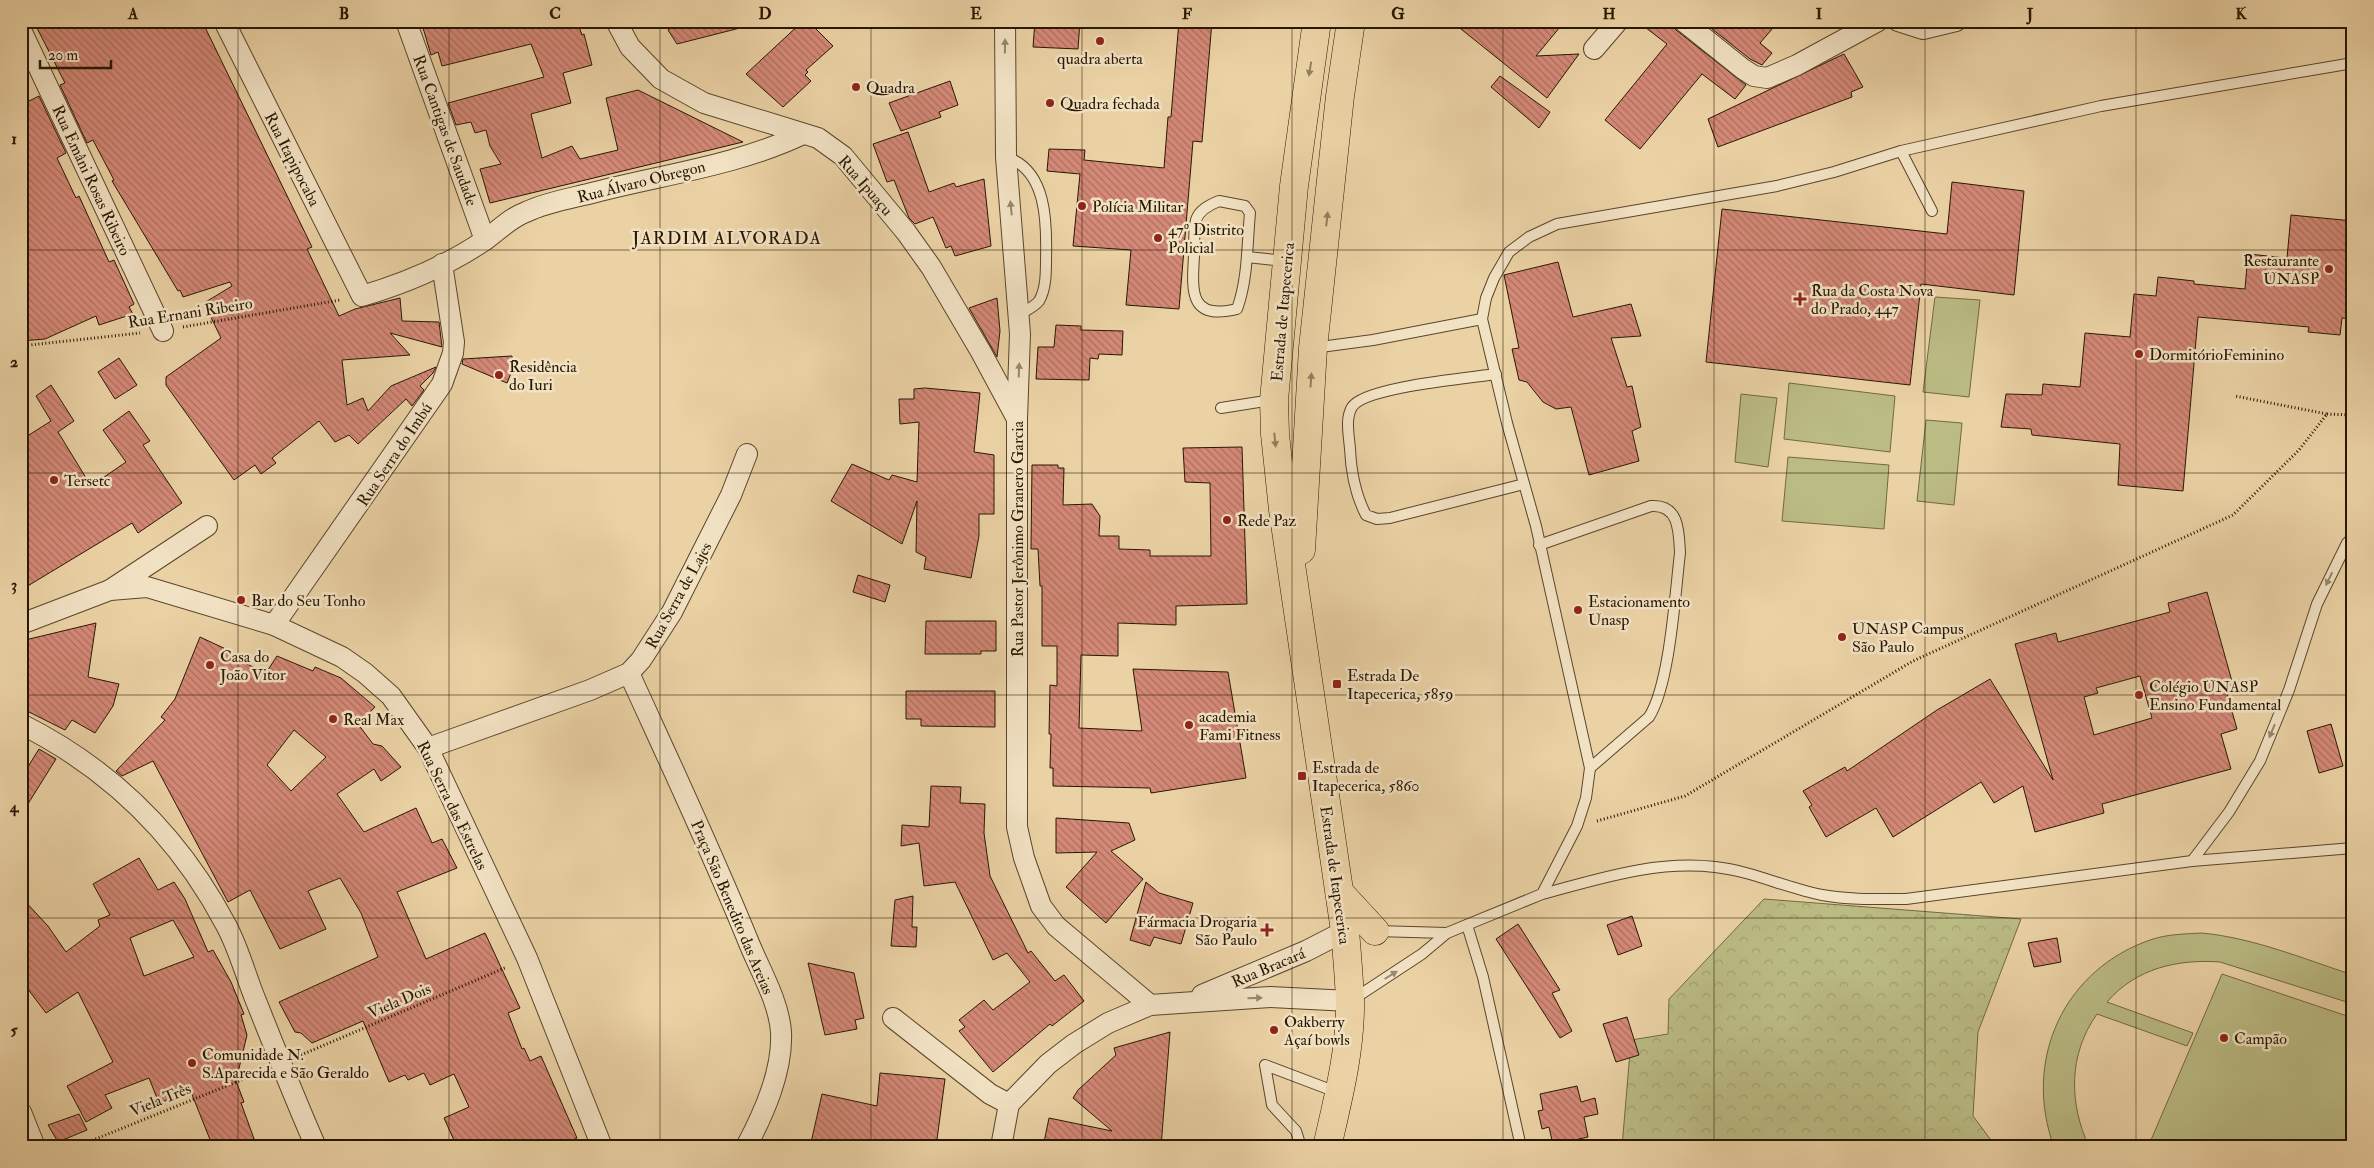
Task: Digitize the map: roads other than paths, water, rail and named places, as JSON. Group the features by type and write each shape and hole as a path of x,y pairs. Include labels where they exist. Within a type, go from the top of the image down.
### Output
{"main road":[{"name":"Estrada de Itapecerica","path":"1317,21 1303,112 1274,400 1275,434 1283,510 1346,931 1350,1001 1340,1093 1327,1147"},
{"name":"Estrada de Itapecerica","path":"1298,604 1314,348 1340,96 1351,21"},
{"path":"1340,893 1376,931"}],"street":[{"name":"Rua Itapipocaba","path":"224,21 362,296"},
{"name":"Rua Cantigas de Saudade","path":"406,21 485,240"},
{"name":"Rua Ipuaçu","path":"616,21 630,47 661,79 704,102 818,138 843,156 906,232 936,275 1017,419"},
{"name":"Rua Pastor Jerônimo Granero Garcia","path":"1005,21 1006,157 1020,314 1017,419 1017,827 1024,858 1041,906 1056,926 1150,1005"},
{"path":"1594,49 1618,21"},
{"path":"1683,21 1743,69 1754,76 1767,78 1798,65 1878,21"},
{"path":"1898,21 1923,29 1956,21"},
{"name":"Rua Emâni Rosas Ribeiro","path":"21,30 163,331"},
{"name":"Rua Álvaro Obregon","path":"362,296 407,282 428,273 485,240 506,223 526,212 617,186 760,152 803,134"},
{"name":"Rua Serra do Imbú","path":"274,625 442,384 453,353 454,342 442,264"},
{"name":"Rua Serra de Lajes","path":"428,748 581,694 628,673 641,660 672,612 731,495 747,454"},
{"path":"21,624 110,590 207,526"},
{"name":"Rua Serra das Estrelas","path":"110,590 147,588 274,625 342,657 365,672 391,696 428,748 526,958 602,1147"},
{"name":"Praça São Benedito das Areias","path":"628,673 722,876 777,1015 781,1031 780,1057 769,1095 746,1147"},
{"path":"21,724 70,750 108,778 134,800 168,838 226,926 280,1064 316,1147"},
{"name":"Rua Bracará","path":"1189,1001 1306,952 1346,931"},
{"name":"Rua Bracará","path":"1009,1104 1048,1064 1074,1044 1108,1023 1150,1005 1270,997 1350,1001"},
{"path":"893,1018 990,1094 1009,1104 1002,1147"},
{"path":"21,1112 35,1147"}],"lane":[{"path":"1542,894 1577,826 1586,798 1590,768 1539,545 1482,319 1486,298 1494,278 1509,252 1529,237 1557,224 1777,186 1834,172 1901,151 2101,106 2353,63"},
{"path":"1901,151 1932,211"},
{"path":"1006,157 1017,161 1034,179 1042,197 1047,232 1044,285 1040,299 1034,306 1020,314"},
{"path":"1219,201 1245,206 1250,213 1247,257 1245,280 1237,309 1222,312 1209,310 1198,302 1192,290 1196,221 1208,205 1219,201"},
{"path":"1247,257 1287,261"},
{"path":"1314,348 1373,340 1482,319"},
{"path":"1496,374 1393,389 1361,399 1353,405 1348,419 1353,475 1362,508 1366,515 1377,519 1390,518 1524,484"},
{"path":"1221,408 1274,400"},
{"path":"1539,545 1651,506 1660,505 1668,509 1675,518 1679,534 1680,553 1665,670 1654,708 1649,717 1590,768"},
{"path":"2192,861 2229,812 2260,761 2289,690 2318,604 2347,543 2353,537"},
{"path":"1350,1001 1422,954 1447,933 1542,894 1636,869 1665,865 1715,867 1823,895 1862,899 1906,899 2192,861 2353,848"},
{"path":"1467,925 1483,977 1521,1147"},
{"path":"1346,931 1447,933"},
{"path":"1301,1147 1296,1131 1272,1105 1265,1065 1340,1093"}],"place":[{"name":"quadra aberta","path":"1100,41"},
{"name":"Quadra","path":"856,87"},
{"name":"Quadra fechada","path":"1050,103"},
{"name":"Polícia Militar","path":"1082,206"},
{"name":"47º Distrito Policial","path":"1158,238"},
{"name":"Restaurante UNASP","path":"2329,269"},
{"name":"Rua da Costa Nova do Prado, 447","path":"1800,299"},
{"name":"DormitórioFeminino","path":"2139,354"},
{"name":"Residência do Iuri","path":"499,375"},
{"name":"Tersetc","path":"54,480"},
{"name":"Rede Paz","path":"1227,520"},
{"name":"Bar do Seu Tonho","path":"241,600"},
{"name":"Estacionamento Unasp","path":"1578,610"},
{"name":"UNASP Campus São Paulo","path":"1842,637"},
{"name":"Casa do João Vitor","path":"210,665"},
{"name":"Estrada De Itapecerica, 5859","path":"1337,684"},
{"name":"Colégio UNASP Ensino Fundamental","path":"2139,695"},
{"name":"Real Max","path":"333,719"},
{"name":"academia Fami Fitness","path":"1189,725"},
{"name":"Estrada de Itapecerica, 5860","path":"1302,776"},
{"name":"Fármacia Drogaria São Paulo","path":"1267,930"},
{"name":"Oakberry Açaí bowls","path":"1274,1030"},
{"name":"Campão","path":"2224,1038"},
{"name":"Comunidade N. S.Aparecida e São Geraldo","path":"192,1063"}],"district":[{"name":"JARDIM ALVORADA","path":"727,238"}]}
